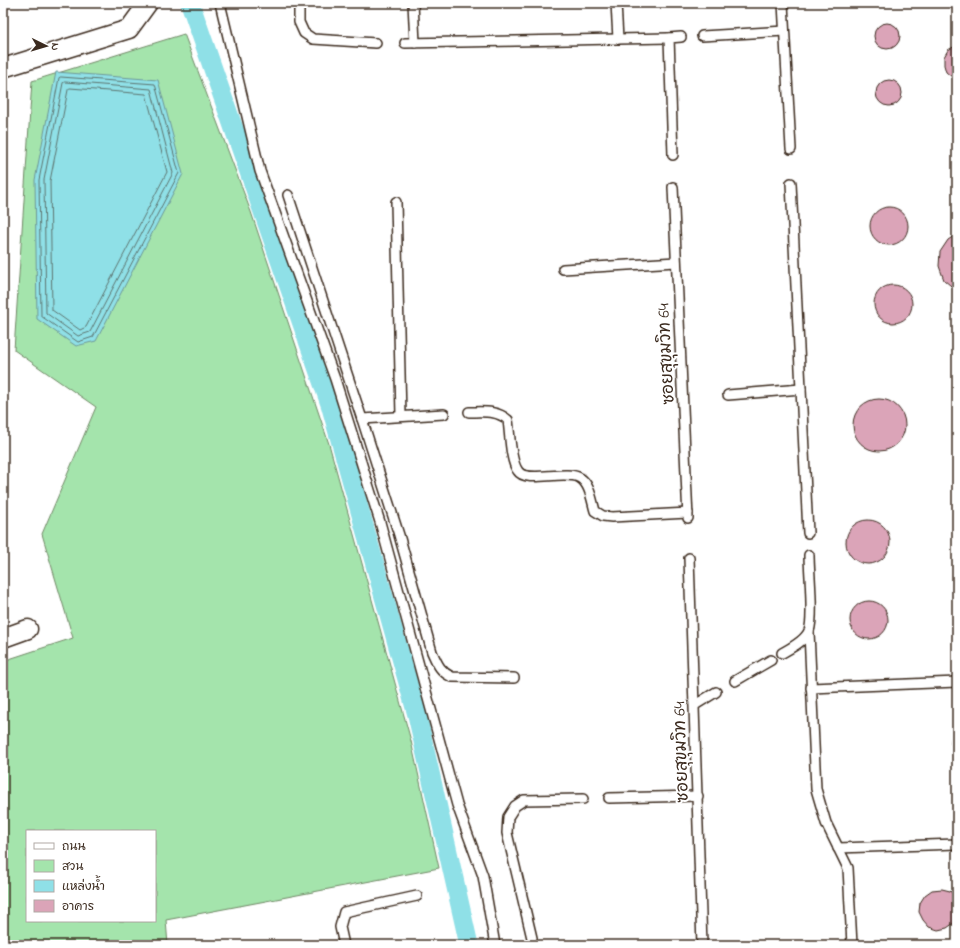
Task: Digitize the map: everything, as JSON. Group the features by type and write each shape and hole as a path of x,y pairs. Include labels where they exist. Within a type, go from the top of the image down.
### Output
{"street":[{"path":"3,68 130,29 148,3"},
{"path":"3,638 28,629"}],"lane":[{"path":"220,3 260,171 335,379 380,522 455,799 483,876 495,945"},
{"path":"299,3 299,22 304,33 313,39 376,43"},
{"path":"413,3 415,43"},
{"path":"616,3 618,39"},
{"path":"783,3 791,149"},
{"path":"702,36 784,31"},
{"path":"405,43 681,37"},
{"path":"669,38 673,155"},
{"path":"792,183 808,533"},
{"name":"ซอยสุขุมวิท 64","path":"469,412 492,412 504,416 508,420 513,460 518,472 524,476 569,475 580,478 588,487 595,511 603,516 612,518 688,516 674,187"},
{"path":"288,195 362,419 399,535 432,652 438,665 444,674 452,677 514,678"},
{"path":"396,202 401,416"},
{"path":"563,269 676,262"},
{"path":"728,395 801,389"},
{"path":"362,419 444,414"},
{"path":"809,555 811,618 808,632 816,789 826,823 848,868 852,945"},
{"name":"ซอยสุขุมวิท 64","path":"689,558 702,945"},
{"path":"782,653 801,641 808,632"},
{"path":"735,681 771,660"},
{"path":"811,688 957,682"},
{"path":"695,705 716,692"},
{"path":"609,798 698,796"},
{"path":"532,938 507,833 508,817 515,806 524,800 583,799"},
{"path":"838,848 957,844"},
{"path":"344,945 340,927 344,912 417,896"}],"green space":[{"path":"184,34 251,212 329,444 411,741 439,868 166,920 168,945 3,945 3,661 73,638 42,534 96,407 14,350 32,81"}],"water":[{"path":"56,72 158,80 183,174 96,341 76,346 37,319 35,180"}],"building":[{"path":"887,23 896,27 900,36 896,45 887,49 878,45 874,36 878,27"},
{"path":"957,45 957,79 946,72 944,57 948,50"},
{"path":"889,80 898,84 902,93 898,102 889,106 880,102 876,93 880,84"},
{"path":"885,207 893,207 903,212 907,219 907,233 903,240 893,245 885,245 875,240 873,237 870,230 870,222 875,212 878,210"},
{"path":"957,234 957,291 944,280 939,266 940,252 948,240"},
{"path":"889,285 897,285 907,290 911,297 911,311 907,318 897,323 889,323 879,318 877,315 874,308 874,300 879,290 882,288"},
{"path":"874,399 884,399 893,403 901,411 905,420 905,430 901,439 893,447 884,451 874,451 865,447 857,439 853,430 853,420 857,411 865,403"},
{"path":"868,520 880,524 886,530 890,542 886,554 880,560 868,564 856,560 850,554 846,542 850,530 856,524"},
{"path":"865,601 873,601 883,606 887,613 887,627 883,634 873,639 865,639 855,634 853,631 850,624 850,616 855,606 858,604"},
{"path":"957,724 957,755 954,753 951,743 952,733"},
{"path":"942,889 950,891 957,898 957,919 947,928 938,930 929,927 919,912 920,903 925,895 932,890"}],"waterway":[{"path":"190,3 330,404 417,715 469,945"}]}
